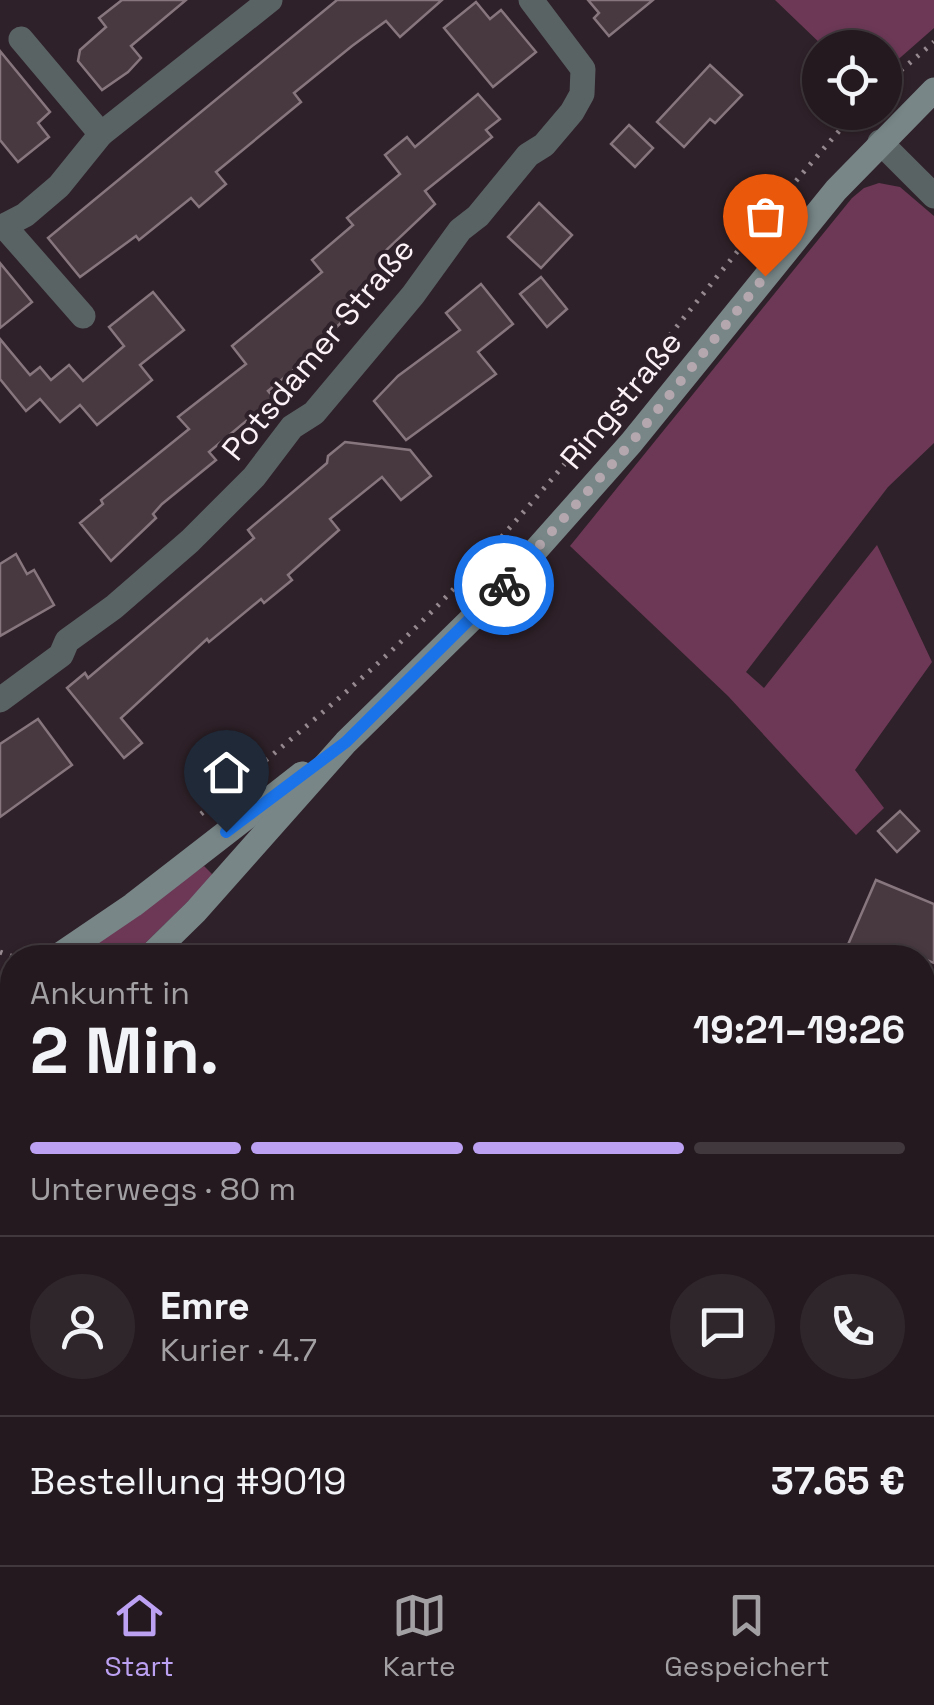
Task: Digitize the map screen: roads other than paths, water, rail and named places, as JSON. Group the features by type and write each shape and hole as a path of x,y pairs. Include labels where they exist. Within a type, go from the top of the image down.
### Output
{"main road":[{"name":"Ringstraße","path":"161,945 346,742 458,634 544,540 631,443 880,142 934,90"},
{"name":"Ringstraße","path":"74,945 346,742"}],"street":[{"name":"Potsdamer Straße","path":"0,700 61,655 67,641 127,596 254,477 292,426 314,413 414,295 460,230 478,216 528,155 544,145 572,112 582,94 584,69 531,0"},
{"path":"82,316 2,227 25,215 59,186 101,134 265,1"},
{"path":"21,39 101,134"},
{"path":"880,142 934,196"}]}
